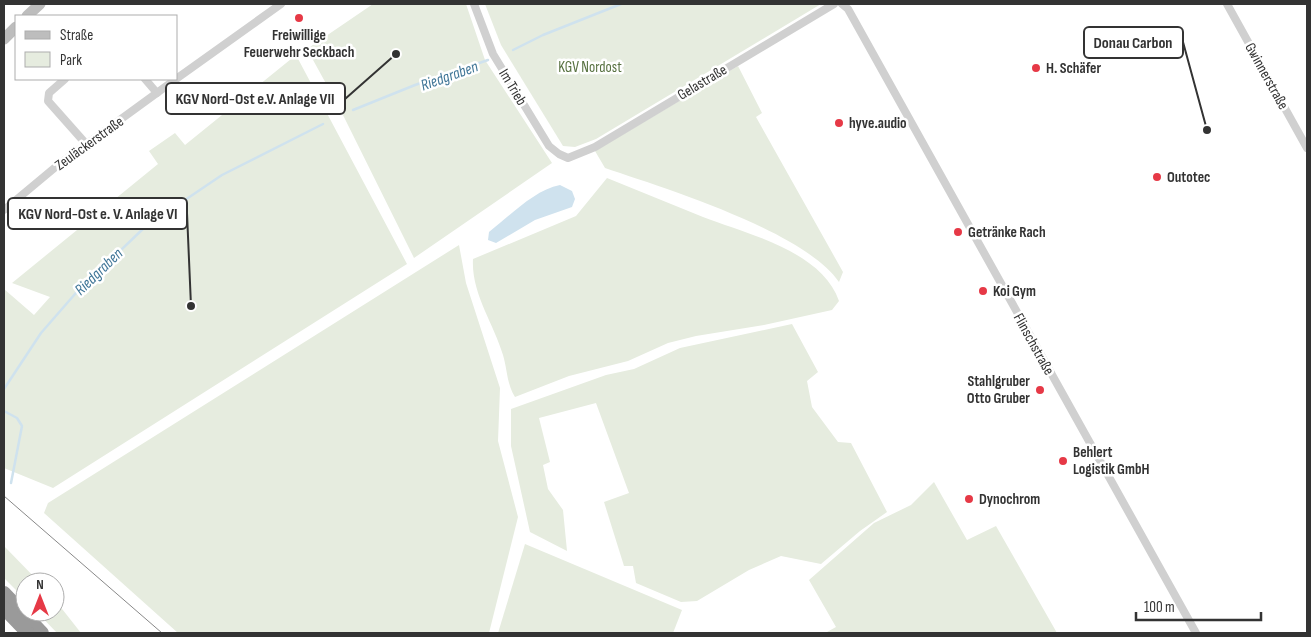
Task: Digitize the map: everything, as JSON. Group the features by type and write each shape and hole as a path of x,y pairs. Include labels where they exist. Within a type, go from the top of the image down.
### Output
{"highway":[{"path":"4,593 42,633"},
{"path":"4,608 28,633"}],"main road":[{"path":"28,15 40,4"},
{"path":"4,38 15,27"}],"street":[{"name":"Zeuläckerstraße","path":"178,78 281,4"},
{"name":"Im Trieb","path":"474,4 493,54 544,138 559,154 568,158"},
{"name":"Gelastraße","path":"568,158 595,147 834,4"},
{"name":"Flinschstraße","path":"842,4 848,8 1196,633"},
{"name":"Gwinnerstraße","path":"1228,4 1307,148"},
{"path":"65,80 49,93 48,101 87,144"},
{"path":"146,80 157,92"},
{"name":"Zeuläckerstraße","path":"4,210 40,179 175,80"}],"green space":[{"path":"373,4 466,4 485,60 552,163 414,258 340,109 307,49"},
{"name":"KGV Nordost","path":"485,4 821,4 596,139 575,147 563,146 501,45"},
{"path":"296,55 407,264 53,488 4,468 4,289 34,315 50,297 12,283 158,164 149,151 175,133 185,145"},
{"path":"738,66 762,113 756,117 843,272 839,282 821,263 796,245 731,213 605,168 595,151"},
{"path":"607,178 761,238 800,257 817,269 830,284 839,301 832,310 668,343 628,361 569,376 515,397 510,387 499,343 479,296 473,272 473,259 576,216"},
{"path":"459,245 466,283 500,388 498,441 518,517 489,633 178,633 44,513 48,503"},
{"path":"792,324 818,372 807,381 812,407 838,442 851,443 887,512 860,531 821,564 781,556 749,570 697,601 681,602 636,583 633,566 624,566 604,502 629,493 596,403 539,418 550,462 543,465 548,489 563,510 567,551 530,532 511,446 511,409 606,375 634,369 680,348"},
{"path":"934,482 967,540 996,526 1057,633 827,632 836,627 809,580 874,523 911,505"},
{"path":"525,544 682,610 673,633 498,633"},
{"path":"4,546 29,572 15,572 15,589 4,578"},
{"path":"65,613 81,633 57,633 47,622 65,622"}],"water":[{"path":"560,185 572,191 575,199 572,207 535,220 496,243 488,240 489,232 523,204 541,192"}],"waterway":[{"name":"Riedgraben","path":"513,50 543,35 621,4"},
{"name":"Riedgraben","path":"353,110 415,85 488,60"},
{"name":"Riedgraben","path":"4,389 41,333 75,294 145,227 222,175 323,124"},
{"name":"Riedgraben","path":"4,411 17,418 22,426 11,483"}],"tram line":[{"path":"4,496 162,633"}],"place":[{"name":"Freiwillige Feuerwehr Seckbach","path":"299,18"},
{"name":"KGV Nord-Ost e.V. Anlage VII","path":"396,54"},
{"name":"H. Schäfer","path":"1036,68"},
{"name":"hyve.audio","path":"839,123"},
{"name":"Donau Carbon","path":"1207,130"},
{"name":"Outotec","path":"1157,177"},
{"name":"Getränke Rach","path":"958,232"},
{"name":"Koi Gym","path":"983,291"},
{"name":"KGV Nord-Ost e. V. Anlage VI","path":"191,306"},
{"name":"Stahlgruber Otto Gruber","path":"1040,390"},
{"name":"Behlert Logistik GmbH","path":"1063,461"},
{"name":"Dynochrom","path":"969,499"}]}
